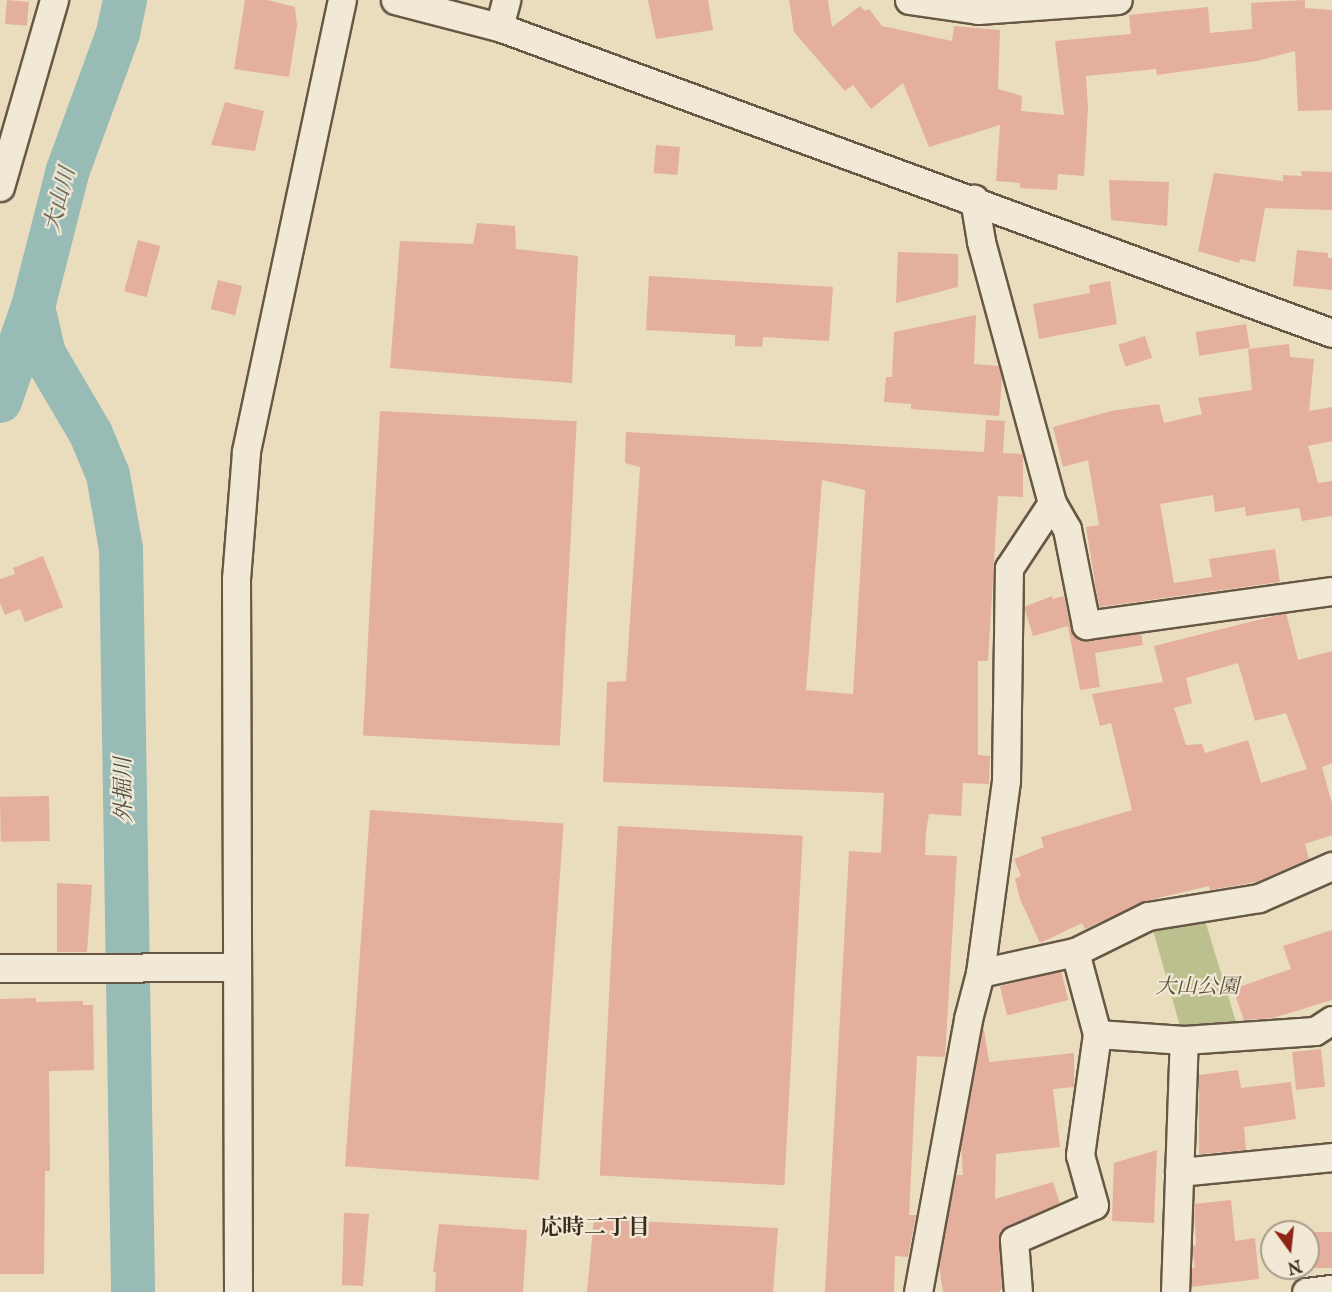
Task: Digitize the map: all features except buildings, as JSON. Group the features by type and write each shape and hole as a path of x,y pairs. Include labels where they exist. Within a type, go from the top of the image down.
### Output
{"street":[{"path":"0,187 54,0"},
{"path":"238,1292 236,579 246,451 342,0"},
{"path":"395,0 499,27 1332,333"},
{"path":"499,27 506,0"},
{"path":"909,0 978,5 1118,0"},
{"path":"974,200 981,241 1052,503 1067,529 1086,625 1332,591"},
{"path":"918,1292 968,1019 980,973 1006,780 1009,568 1052,503"},
{"path":"980,973 1075,952 1148,916 1259,898 1332,866"},
{"path":"1018,1292 1014,1240 1094,1205 1080,1155 1097,1034 1075,952"},
{"path":"0,968 237,967"},
{"path":"1097,1034 1184,1040 1315,1031 1332,1020"},
{"path":"1175,1292 1184,1040"},
{"path":"1179,1172 1332,1157"},
{"path":"1306,1292 1332,1289"}],"green space":[{"name":"大山公園","path":"1203,914 1237,1025 1180,1026 1151,923"}],"waterway":[{"name":"大山川","path":"0,401 33,307 68,170 118,33 125,0"},
{"name":"外掘川","path":"33,307 44,354 91,434 108,475 121,549 133,1292"}],"district":[{"name":"応時二丁目","path":"595,1229"}]}
